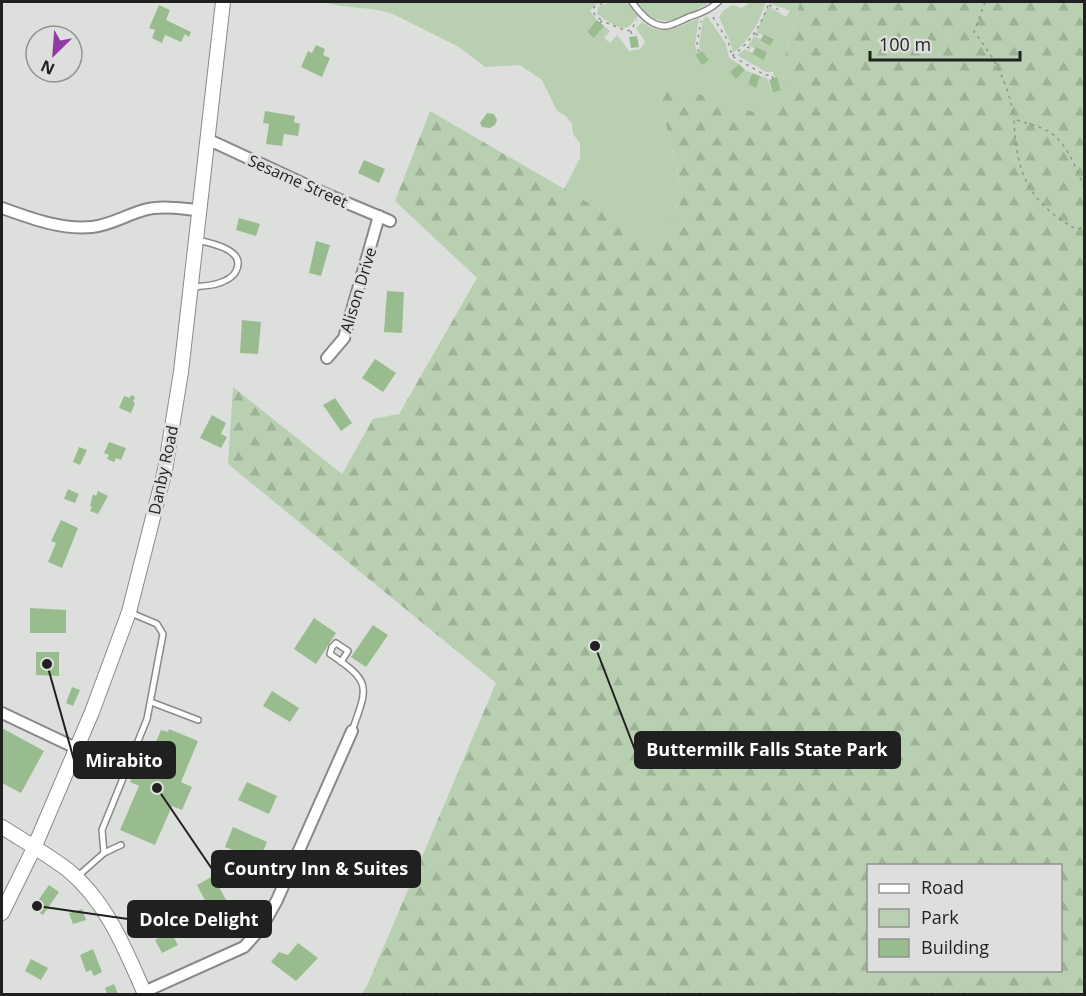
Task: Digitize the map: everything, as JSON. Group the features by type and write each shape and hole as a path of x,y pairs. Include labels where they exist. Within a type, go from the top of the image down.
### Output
{"main road":[{"name":"Danby Road","path":"2,913 78,749 129,612 165,470 181,372 223,2"},
{"path":"2,827 76,878 97,900 114,926 144,993"}],"street":[{"name":"Sesame Street","path":"207,139 385,219"},
{"path":"2,208 41,221 79,228 109,224 153,208 200,210"},
{"name":"Alison Drive","path":"327,358 344,338 385,219"},
{"path":"2,713 78,749"},
{"path":"144,993 244,947 261,927 277,900 352,731"}],"lane":[{"path":"632,2 640,14 654,23 666,26 705,10 718,2"},
{"path":"190,288 225,280 234,275 238,268 235,255 226,249 196,239"},
{"path":"104,853 102,830 147,719 163,634 157,624 129,612"},
{"path":"341,662 355,672 363,683 363,699 352,731"},
{"path":"151,702 198,720"},
{"path":"76,878 104,853 121,845"}],"path":[{"path":"606,2 594,8 593,11 601,22 617,29 632,33 640,14"},
{"path":"985,2 975,32 993,56 1004,81 1014,119 1015,147 1026,183 1043,204 1063,222 1076,229 1081,228 1084,222"},
{"path":"732,56 746,46 768,3 779,10"},
{"path":"699,52 697,44 705,10"},
{"path":"705,10 728,41 732,56 765,75 772,75 773,79"},
{"path":"614,32 617,29"},
{"path":"753,34 762,38"},
{"path":"746,46 754,50"},
{"path":"756,70 756,75"},
{"path":"1014,119 1056,137 1071,159 1084,187"}],"green space":[{"path":"323,2 602,2 590,11 597,20 587,33 594,37 604,26 610,31 604,38 610,43 617,35 629,51 640,49 645,42 636,28 642,22 653,28 666,30 699,18 695,45 698,53 695,56 702,65 708,60 700,51 699,44 703,19 707,16 726,44 729,58 739,64 731,72 736,78 745,70 752,73 748,84 756,87 760,76 767,78 773,93 781,90 773,72 766,72 737,55 745,49 764,59 767,52 748,46 754,36 761,39 760,42 770,46 774,38 756,33 768,6 786,17 790,11 770,2 800,2 782,66 792,94 766,116 656,80 682,194 661,245 564,189 580,158 580,143 573,134 572,124 566,116 557,111 542,80 520,65 485,67 459,47 393,14"},
{"path":"610,2 627,2 638,16 628,27 612,24 597,14 598,7"},
{"path":"637,2 709,2 680,18 666,21 654,18"},
{"path":"749,2 766,2 754,30 733,53 719,17 724,10 733,5 741,8"},
{"path":"800,2 1084,2 1084,994 361,994 367,986 496,683 228,464 233,387 342,474 373,419 399,414 477,278 395,201 430,111 661,245 682,194 656,80 766,116 791,94 782,66"}],"building":[{"path":"159,5 170,10 166,20 191,32 189,37 185,34 181,42 165,35 162,43 152,38 155,30 149,28"},
{"path":"597,20 604,26 594,38 587,32"},
{"path":"764,34 774,39 770,46 760,41"},
{"path":"637,36 639,47 631,48 629,37"},
{"path":"316,45 325,49 323,55 330,58 322,77 301,67 308,51 312,53"},
{"path":"756,47 767,52 764,60 752,54"},
{"path":"702,51 709,60 702,65 695,55"},
{"path":"739,64 745,70 736,79 730,72"},
{"path":"752,73 760,76 756,88 748,84"},
{"path":"777,77 781,90 773,93 769,80"},
{"path":"265,111 295,116 294,122 300,124 298,136 284,134 282,146 266,144 269,124 263,123"},
{"path":"487,113 494,114 497,120 490,128 482,127 480,123"},
{"path":"364,160 385,169 379,183 358,173"},
{"path":"239,218 260,224 256,236 236,230"},
{"path":"316,241 330,245 321,276 309,273"},
{"path":"387,291 404,292 402,333 384,332"},
{"path":"242,320 261,322 258,354 240,353"},
{"path":"375,359 396,373 383,392 362,378"},
{"path":"131,395 135,397 133,402 135,403 131,413 119,408 124,396 130,398"},
{"path":"335,398 352,423 341,431 323,405"},
{"path":"212,415 226,423 221,434 227,437 221,448 200,438"},
{"path":"109,442 126,448 121,460 116,458 114,462 107,459 109,455 104,453"},
{"path":"79,447 87,450 80,465 73,462"},
{"path":"68,489 79,494 75,503 64,499"},
{"path":"98,491 108,496 98,514 90,511 92,507 90,506 93,494 96,496"},
{"path":"61,520 78,528 62,568 48,562 56,543 51,541"},
{"path":"30,608 66,610 66,633 30,633"},
{"path":"314,618 336,633 316,664 294,649"},
{"path":"373,625 388,635 366,667 351,657"},
{"path":"36,652 59,652 59,676 36,675"},
{"path":"72,687 80,690 73,706 66,703"},
{"path":"272,691 299,708 290,722 263,706"},
{"path":"2,728 44,751 21,793 2,783"},
{"path":"169,729 198,741 181,782 192,787 182,810 172,806 155,845 120,830 139,786 130,782 135,769 143,773 161,730 168,732"},
{"path":"247,782 277,796 269,814 238,800"},
{"path":"233,827 267,842 259,861 225,847"},
{"path":"213,876 230,907 213,916 197,885"},
{"path":"49,885 59,892 43,915 33,908"},
{"path":"82,909 86,920 73,924 69,913"},
{"path":"166,934 168,936 172,934 178,945 162,953 155,940"},
{"path":"298,943 318,958 296,981 271,962 279,952 288,955"},
{"path":"93,949 102,972 94,976 91,970 86,972 80,955"},
{"path":"31,959 48,968 41,980 25,971"},
{"path":"114,984 118,994 107,994 105,988"}],"place":[{"name":"Buttermilk Falls State Park","path":"595,646"},
{"name":"Mirabito","path":"47,664"},
{"name":"Country Inn & Suites","path":"157,788"},
{"name":"Dolce Delight","path":"37,906"}]}
